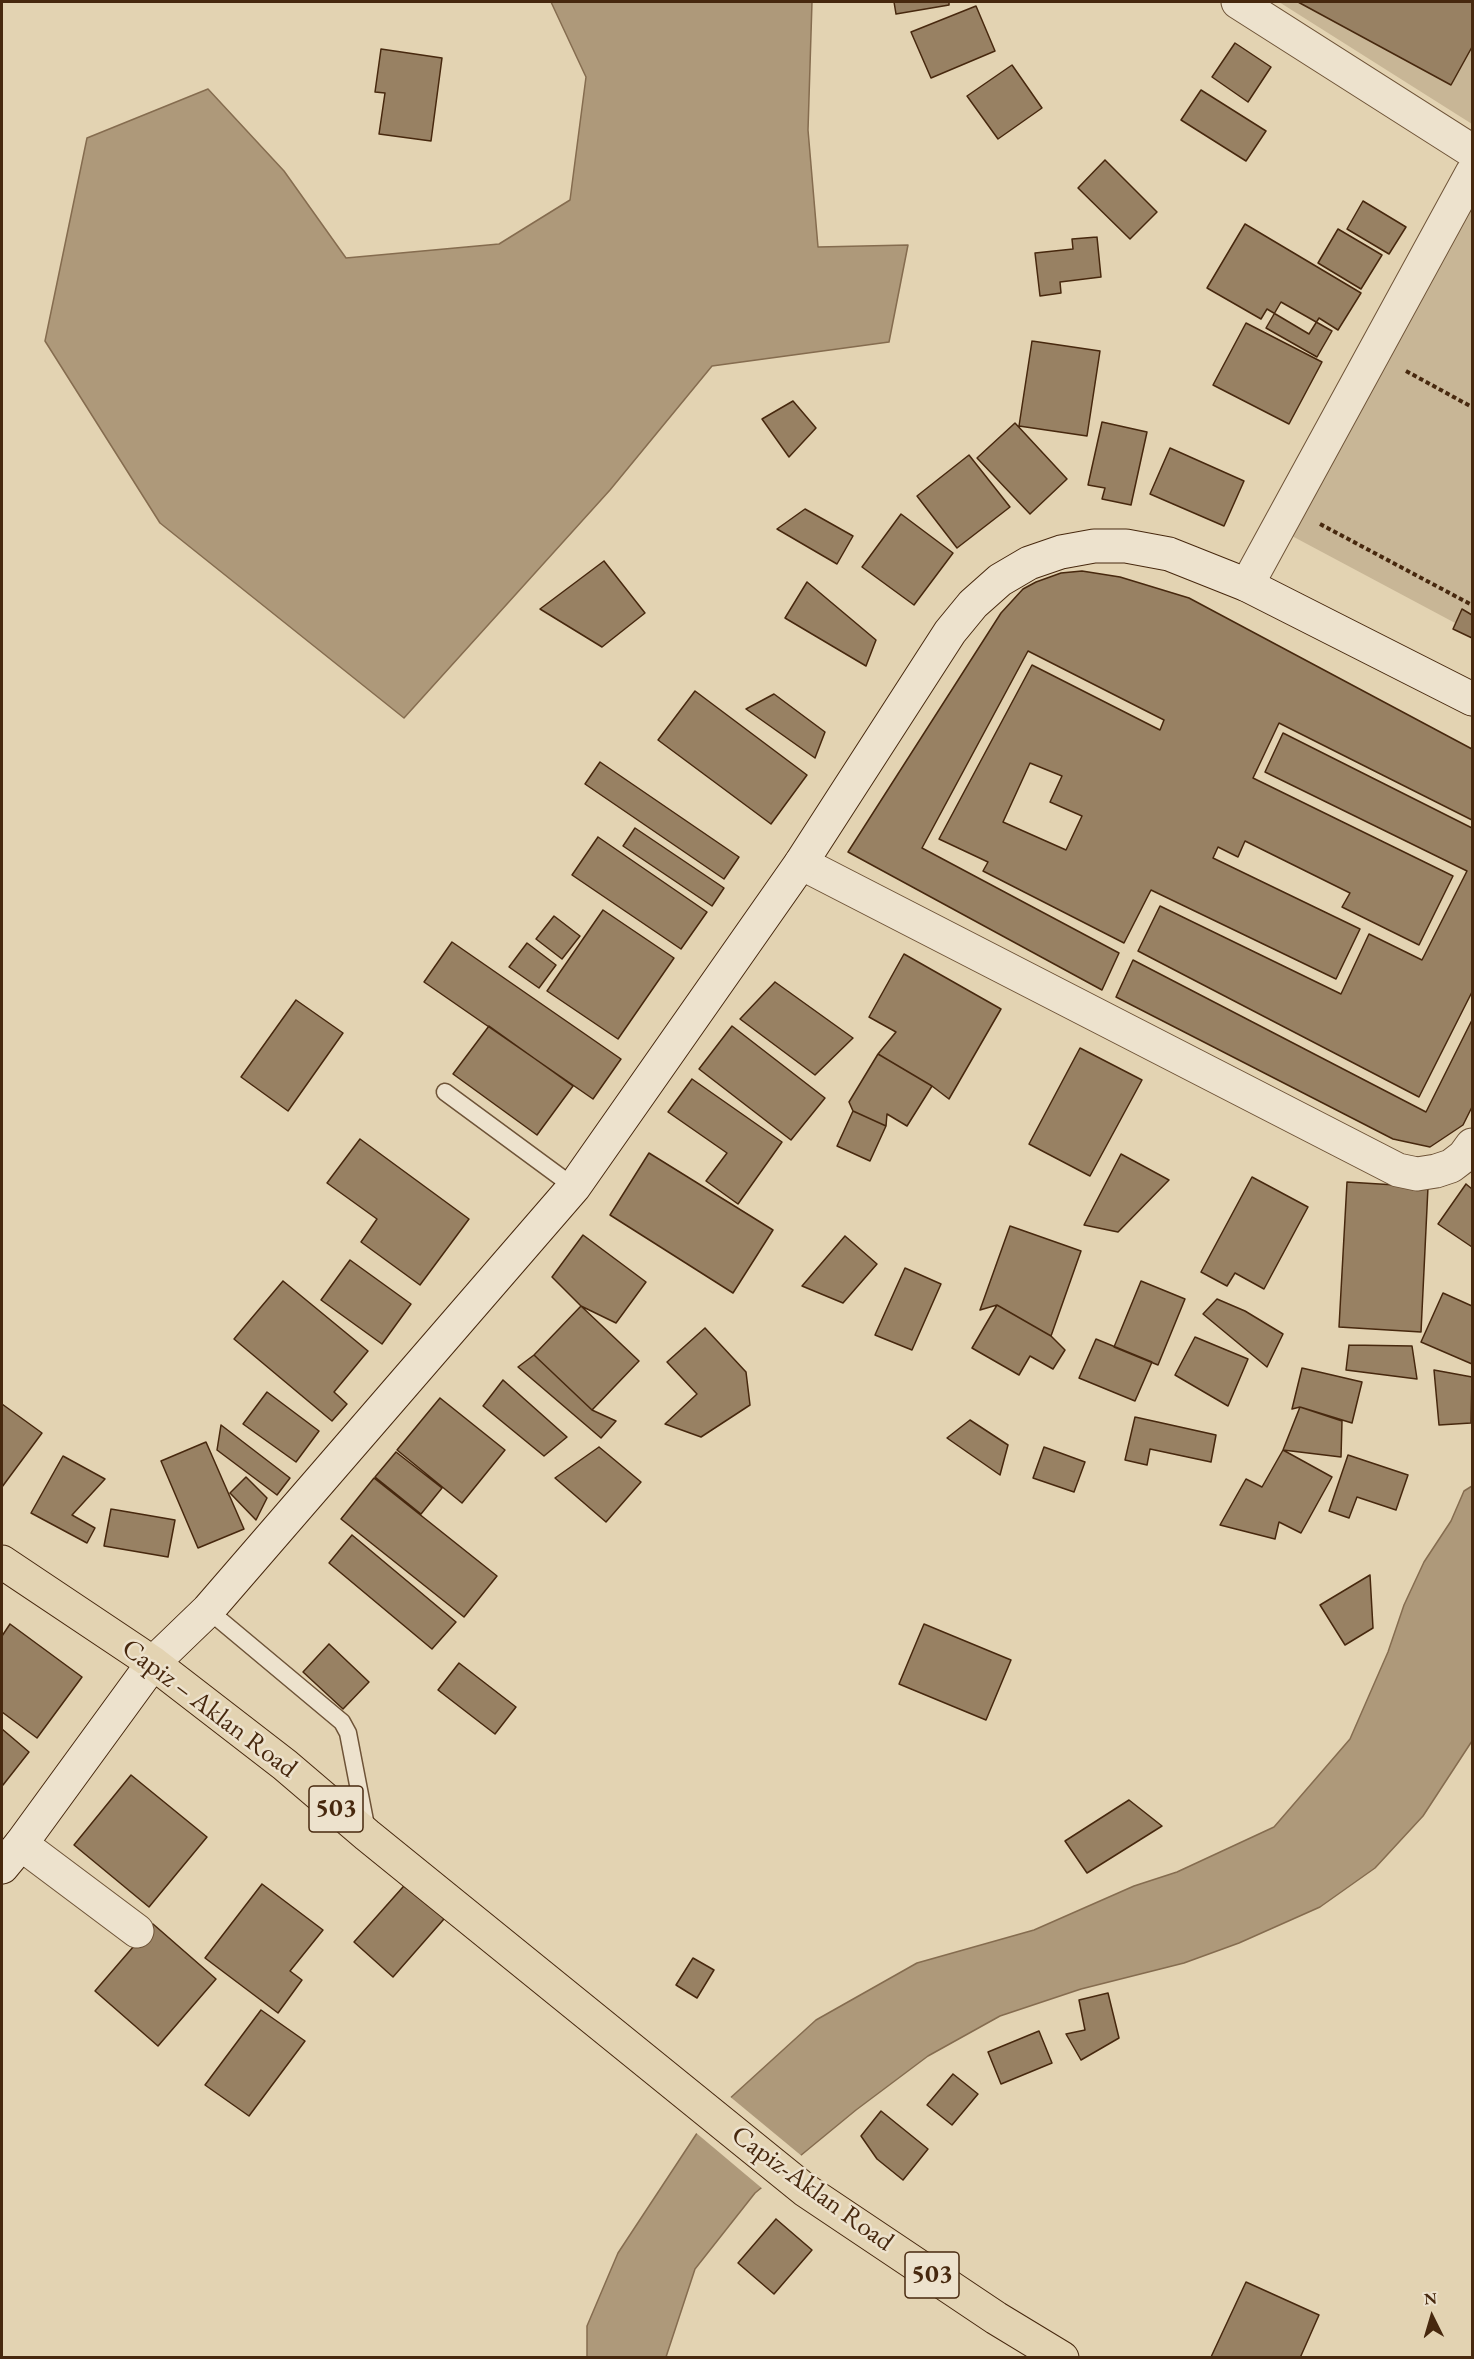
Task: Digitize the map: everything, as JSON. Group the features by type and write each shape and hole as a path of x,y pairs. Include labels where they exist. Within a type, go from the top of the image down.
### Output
{"main road":[{"path":"1238,2 1473,150"},
{"path":"1247,585 1473,173"},
{"path":"137,1931 11,1856 153,1663 208,1611 574,1187 801,863 950,632 973,604 1000,580 1029,563 1061,552 1094,546 1126,546 1169,554 1247,585 1473,699"},
{"path":"801,863 1398,1170 1417,1174 1436,1172 1451,1166 1473,1145"},
{"name":"Capiz – Aklan Road","path":"2,1562 153,1663 285,1764 367,1835 658,2072"},
{"name":"Capiz-Aklan Road","path":"658,2072 805,2190 996,2318 1062,2358"}],"lane":[{"path":"445,1092 574,1187"},
{"path":"208,1611 342,1722 348,1732 367,1835"}],"path":[{"path":"1373,354 1473,407"},
{"path":"1316,522 1473,605"}],"shaded area":[{"path":"551,2 812,2 808,130 818,247 908,245 889,342 712,366 610,490 404,718 160,523 45,341 87,138 208,89 284,171 346,258 499,244 570,200 586,77"},
{"path":"1279,2 1472,2 1472,124"},
{"path":"1472,195 1472,632 1292,536"},
{"path":"1472,1486 1472,1741 1423,1816 1375,1868 1320,1907 1239,1943 1184,1963 1081,1989 1000,2016 928,2056 856,2110 755,2193 695,2269 666,2357 587,2358 587,2326 618,2253 705,2121 816,2020 917,1963 1034,1930 1134,1886 1177,1872 1274,1827 1350,1739 1388,1652 1404,1605 1424,1562 1451,1521 1464,1491"}],"pier":[{"path":"728,2095 803,2157 764,2190 695,2132 703,2119"}],"building":[{"path":"894,2 949,2 949,5 896,14"},
{"path":"1298,2 1472,2 1472,47 1451,85"},
{"path":"976,6 995,51 931,78 911,32"},
{"path":"1235,43 1271,67 1248,102 1212,77"},
{"path":"381,49 442,58 431,141 379,134 385,93 375,92"},
{"path":"1012,65 1042,108 998,139 967,96"},
{"path":"1201,90 1266,131 1246,161 1181,120"},
{"path":"1105,160 1157,212 1130,239 1078,188"},
{"path":"1363,201 1406,227 1389,254 1347,229"},
{"path":"1245,224 1361,293 1338,330 1319,318 1309,334 1267,309 1261,319 1207,288"},
{"path":"1338,229 1382,255 1361,289 1318,263"},
{"path":"1097,237 1101,277 1060,282 1061,293 1040,296 1035,253 1073,249 1072,239"},
{"path":"1281,302 1332,331 1317,357 1266,328"},
{"path":"1246,323 1322,362 1289,424 1213,385"},
{"path":"1032,341 1100,351 1087,436 1019,426"},
{"path":"793,401 816,428 789,457 762,419"},
{"path":"1102,422 1147,432 1131,505 1102,499 1105,488 1088,485"},
{"path":"1015,423 1067,479 1030,514 977,458"},
{"path":"1170,448 1244,481 1224,526 1150,494"},
{"path":"969,455 1010,507 957,548 917,496"},
{"path":"805,509 853,536 837,564 777,529"},
{"path":"901,514 953,553 914,605 862,567"},
{"path":"604,561 645,613 602,647 540,609"},
{"path":"1082,571 1120,577 1189,598 1472,749 1472,820 1279,723 1253,778 1453,876 1419,945 1342,907 1350,893 1245,841 1238,857 1218,847 1213,858 1360,929 1336,979 1151,890 1124,943 983,871 988,862 939,839 1032,665 1160,730 1164,720 1028,651 922,848 1119,953 1102,990 848,852 1001,613 1023,589 1061,573","holes":["1030,763 1062,776 1050,802 1082,816 1066,850 1003,822"]},
{"path":"807,582 876,640 866,666 785,618"},
{"path":"1462,609 1472,615 1472,638 1453,629"},
{"path":"695,691 807,775 771,824 658,740"},
{"path":"774,694 825,732 815,758 746,709"},
{"path":"1283,733 1472,828 1472,992 1419,1097 1138,951 1160,906 1341,994 1369,934 1422,960 1467,871 1265,772"},
{"path":"600,762 739,857 724,879 585,784"},
{"path":"635,828 724,888 712,906 623,846"},
{"path":"598,837 707,912 681,949 572,875"},
{"path":"603,910 674,958 618,1039 547,991"},
{"path":"554,916 580,936 562,959 536,939"},
{"path":"452,942 621,1059 593,1099 424,982"},
{"path":"527,943 556,965 539,988 509,967"},
{"path":"904,954 1001,1009 949,1099 932,1086 878,1054 896,1032 869,1017"},
{"path":"1133,960 1426,1112 1472,1020 1472,1107 1463,1125 1430,1147 1393,1139 1116,997"},
{"path":"775,982 853,1038 815,1075 740,1019"},
{"path":"296,1000 343,1033 288,1111 241,1077"},
{"path":"489,1026 573,1086 537,1135 453,1074"},
{"path":"732,1026 825,1098 791,1140 699,1069"},
{"path":"1080,1048 1142,1080 1090,1176 1029,1144"},
{"path":"878,1054 932,1086 907,1126 887,1114 886,1126 853,1111 849,1102"},
{"path":"692,1079 782,1142 738,1204 706,1181 727,1153 668,1112"},
{"path":"853,1111 886,1126 870,1161 837,1146"},
{"path":"360,1139 469,1219 420,1285 361,1242 377,1219 327,1183"},
{"path":"649,1153 773,1230 733,1293 610,1215"},
{"path":"1121,1154 1169,1180 1118,1232 1084,1225"},
{"path":"1252,1177 1308,1207 1264,1289 1235,1273 1227,1286 1201,1272"},
{"path":"1347,1182 1428,1187 1421,1332 1339,1327"},
{"path":"1466,1184 1472,1189 1472,1247 1438,1224"},
{"path":"1010,1226 1081,1251 1051,1336 997,1305 980,1310"},
{"path":"583,1235 646,1282 616,1323 581,1306 552,1277"},
{"path":"845,1236 877,1264 843,1303 802,1286"},
{"path":"350,1260 411,1304 382,1344 321,1300"},
{"path":"905,1268 941,1284 912,1350 875,1335"},
{"path":"283,1281 368,1351 334,1392 347,1404 332,1421 234,1339"},
{"path":"1141,1281 1185,1299 1158,1365 1114,1347"},
{"path":"1443,1293 1472,1306 1472,1364 1421,1342"},
{"path":"1217,1299 1245,1311 1283,1334 1267,1367 1203,1314"},
{"path":"997,1305 1051,1336 1065,1350 1053,1369 1030,1356 1019,1375 972,1348"},
{"path":"581,1306 639,1361 592,1410 534,1355"},
{"path":"705,1328 746,1372 750,1405 701,1437 665,1424 697,1394 667,1362"},
{"path":"1195,1337 1248,1359 1228,1406 1175,1375"},
{"path":"1096,1339 1152,1362 1135,1401 1079,1378"},
{"path":"1349,1345 1412,1346 1417,1379 1346,1370"},
{"path":"534,1355 592,1410 616,1421 601,1438 518,1367"},
{"path":"1302,1368 1362,1382 1352,1423 1300,1407 1292,1409"},
{"path":"1434,1370 1472,1377 1471,1423 1439,1425"},
{"path":"503,1380 567,1437 544,1456 483,1406"},
{"path":"267,1392 319,1431 296,1462 243,1424"},
{"path":"440,1398 505,1450 462,1503 397,1450"},
{"path":"2,1404 42,1433 2,1487"},
{"path":"1300,1407 1342,1421 1341,1457 1283,1450"},
{"path":"1135,1417 1216,1435 1211,1462 1150,1449 1147,1465 1125,1460"},
{"path":"970,1420 1008,1445 1000,1475 947,1438"},
{"path":"221,1425 290,1478 277,1495 217,1450"},
{"path":"206,1442 244,1529 198,1548 161,1461"},
{"path":"599,1447 641,1482 606,1522 555,1478"},
{"path":"1044,1447 1085,1462 1074,1492 1033,1478"},
{"path":"1283,1450 1332,1477 1301,1533 1279,1522 1275,1539 1220,1525 1246,1479 1262,1487"},
{"path":"396,1452 442,1488 421,1514 375,1477"},
{"path":"1348,1455 1408,1475 1396,1510 1357,1497 1349,1518 1329,1511"},
{"path":"63,1456 105,1479 72,1515 95,1528 87,1543 31,1513"},
{"path":"246,1477 267,1498 256,1520 230,1493"},
{"path":"374,1478 497,1576 464,1617 341,1519"},
{"path":"111,1509 175,1520 168,1557 104,1546"},
{"path":"352,1535 456,1622 432,1649 329,1563"},
{"path":"1370,1575 1373,1628 1345,1645 1320,1605"},
{"path":"10,1624 82,1677 37,1738 2,1712 2,1636"},
{"path":"924,1624 1011,1660 986,1720 899,1684"},
{"path":"329,1644 369,1682 343,1709 303,1672"},
{"path":"459,1663 516,1707 495,1734 438,1690"},
{"path":"2,1729 29,1752 3,1785 2,1784"},
{"path":"131,1775 207,1837 149,1907 74,1845"},
{"path":"1129,1800 1162,1826 1087,1873 1065,1841"},
{"path":"411,1878 451,1911 393,1977 354,1942"},
{"path":"262,1884 323,1930 290,1971 302,1980 278,2013 205,1958"},
{"path":"153,1924 216,1979 158,2046 95,1991"},
{"path":"693,1958 714,1970 697,1998 676,1985"},
{"path":"1108,1993 1119,2038 1081,2060 1066,2034 1085,2030 1079,2000"},
{"path":"261,2010 305,2041 249,2116 205,2085"},
{"path":"1039,2031 1052,2063 1001,2084 988,2052"},
{"path":"953,2074 978,2094 952,2125 927,2105"},
{"path":"881,2111 928,2149 903,2180 877,2159 861,2136"},
{"path":"776,2219 812,2250 774,2294 738,2263"},
{"path":"1246,2282 1319,2315 1300,2358 1211,2357"}]}
